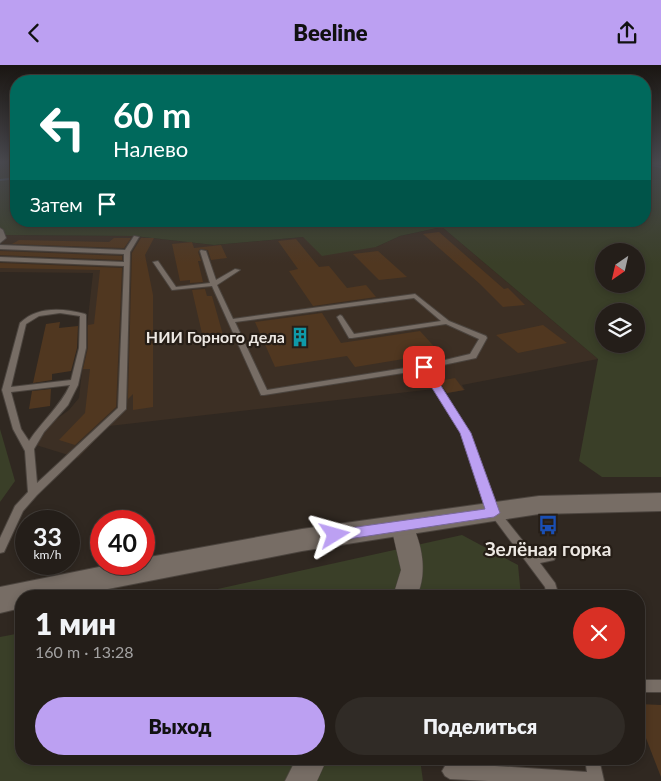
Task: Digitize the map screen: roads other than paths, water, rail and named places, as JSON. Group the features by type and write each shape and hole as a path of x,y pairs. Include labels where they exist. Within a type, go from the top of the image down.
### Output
{"street":[{"path":"43,590 81,581 302,540 539,505 661,502"},
{"path":"402,526 414,563 408,590"},
{"path":"0,600 15,596"},
{"path":"300,781 309,765"}],"lane":[{"path":"0,230 3,238 0,241"},
{"path":"0,549 19,509 122,409 125,264 127,252 136,237"},
{"path":"0,247 127,252"},
{"path":"203,251 214,284 264,393 424,367 472,356 482,338 447,322 415,295 231,321"},
{"path":"0,259 125,264"},
{"path":"156,262 174,289 214,284 237,270"},
{"path":"28,449 34,437 66,401 75,382 80,357 83,315 69,311 46,313 30,317 23,323 6,390 17,429 28,449 34,493"},
{"path":"340,317 352,336 447,322"},
{"path":"424,367 466,433 494,513 552,590"},
{"path":"6,390 75,382"},
{"path":"530,560 550,557"},
{"path":"645,686 661,686"},
{"path":"450,771 596,781 593,765"}],"place":[{"name":"НИИ Горного дела","path":"300,337"},
{"name":"Зелёная горка","path":"548,525"}]}
